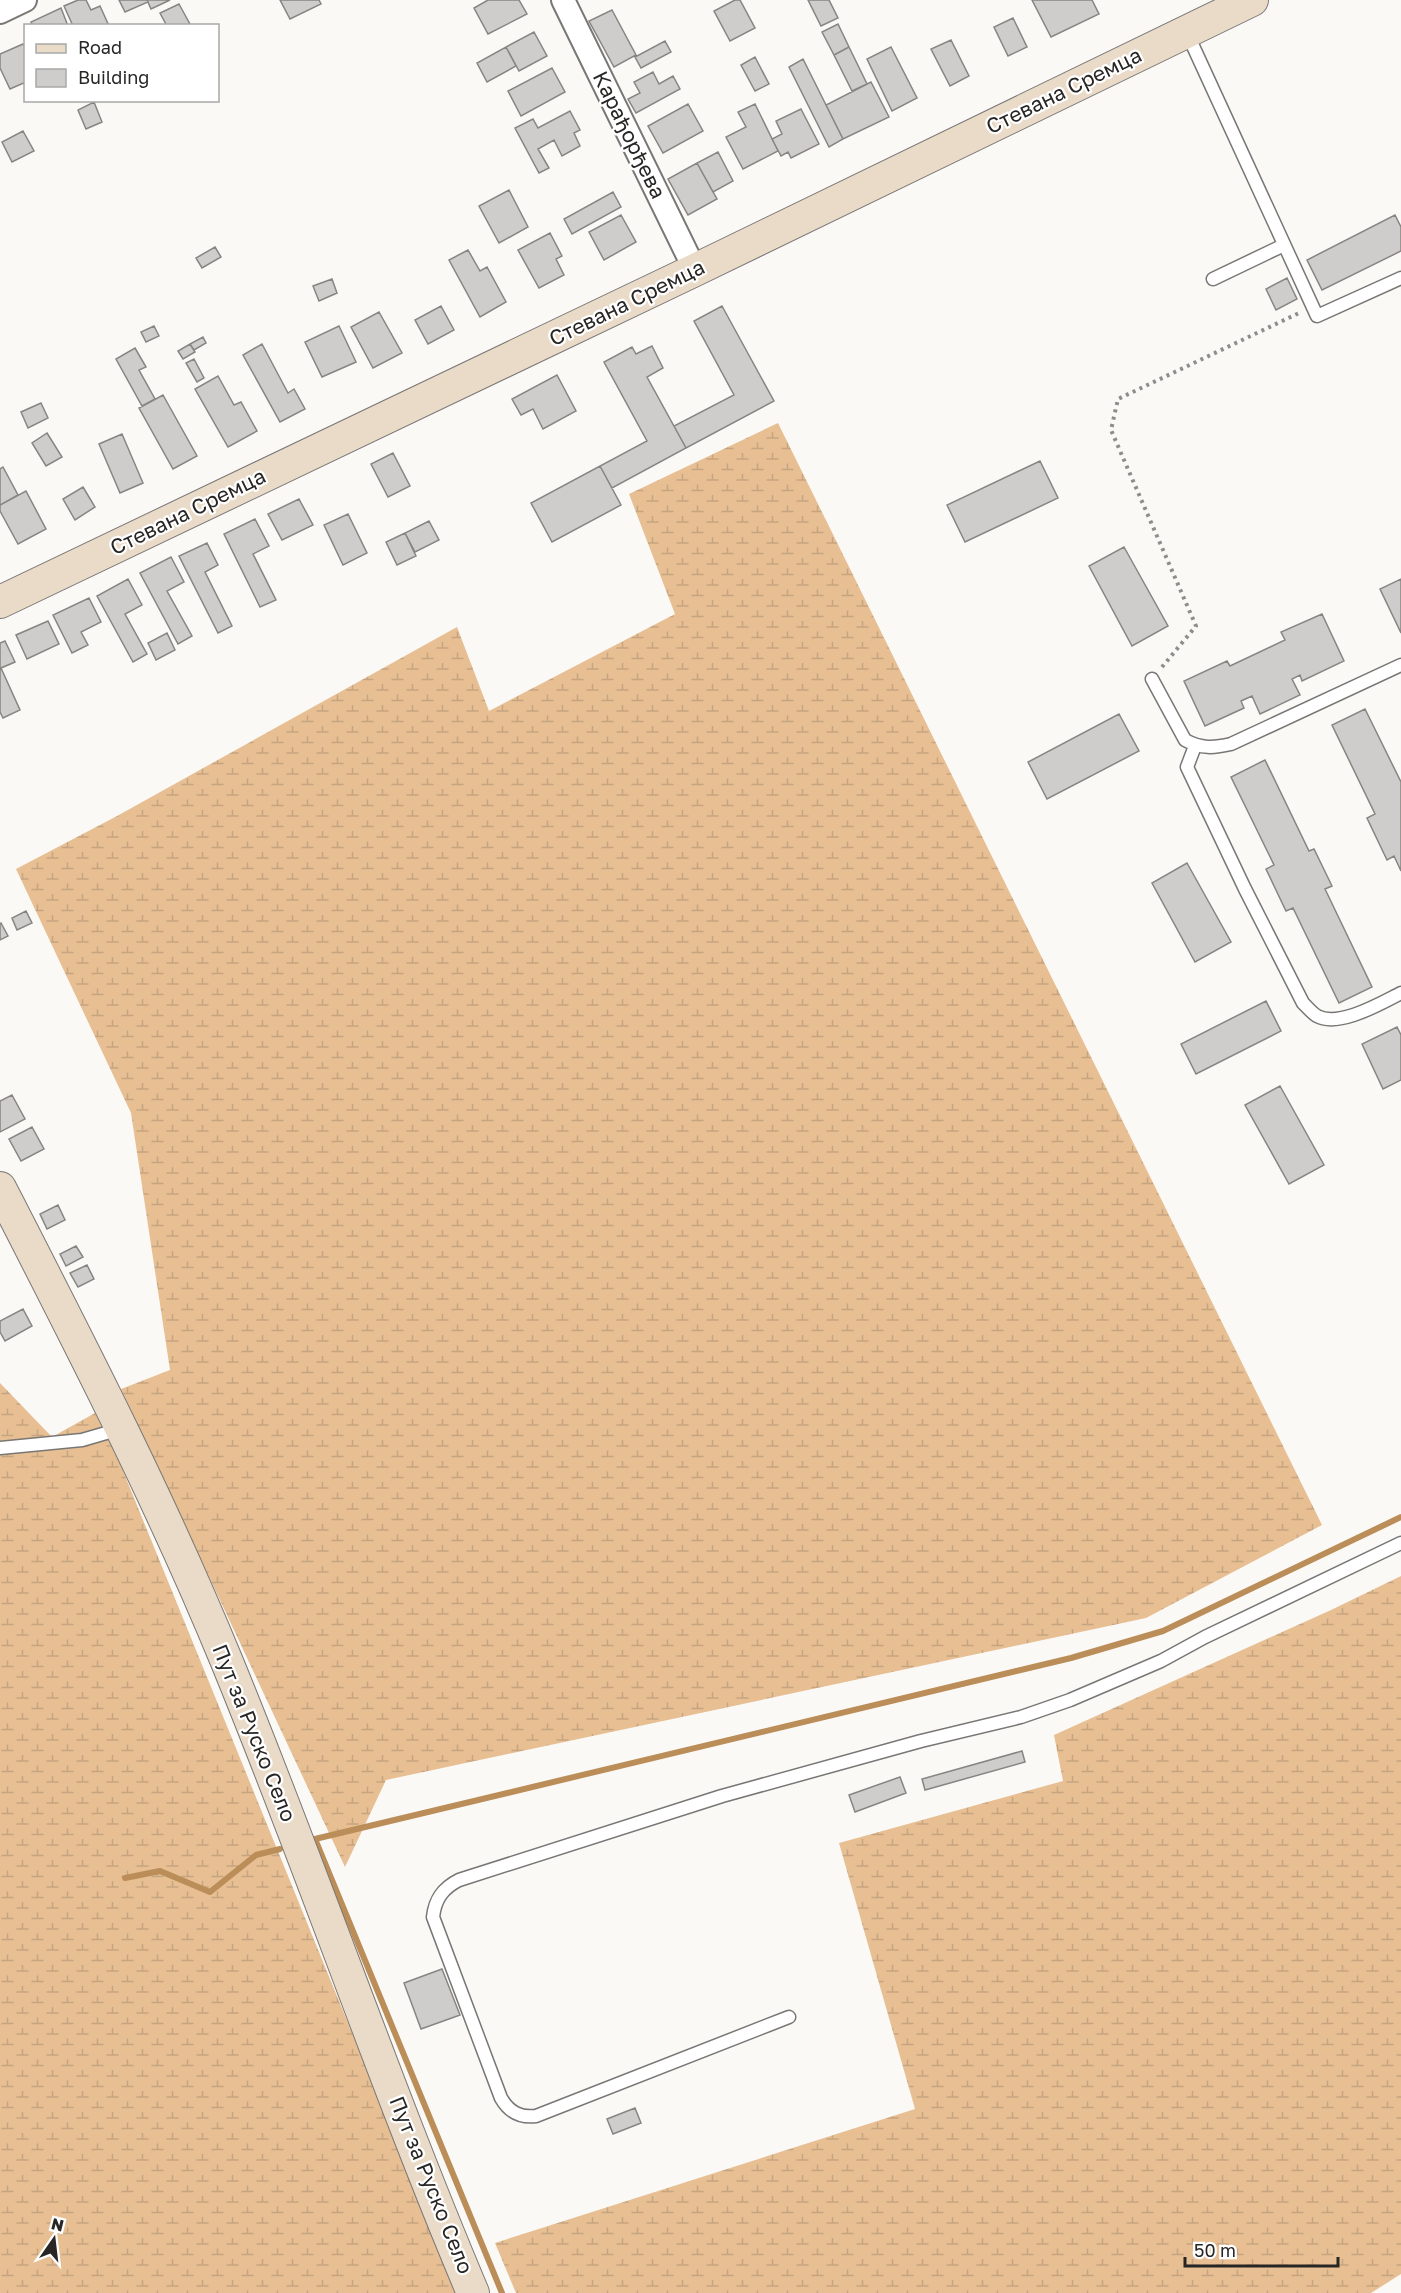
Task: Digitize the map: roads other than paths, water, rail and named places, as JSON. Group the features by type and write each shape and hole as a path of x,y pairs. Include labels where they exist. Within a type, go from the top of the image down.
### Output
{"main road":[{"name":"Стевана Сремца","path":"0,602 695,270 1252,0"},
{"name":"Пут за Руско Село","path":"0,1188 123,1429 166,1519 227,1663 473,2293"}],"street":[{"path":"0,12 25,0"},
{"name":"Карађорђева","path":"562,0 695,270"}],"lane":[{"path":"1187,32 1317,316 1401,278"},
{"path":"1213,279 1284,245"},
{"path":"1152,680 1185,740 1195,746 1206,748 1231,744 1401,665"},
{"path":"1195,746 1187,767 1303,1003 1317,1017 1340,1018 1358,1014 1401,993"},
{"path":"0,1448 82,1440 123,1429"},
{"path":"789,2018 536,2116 522,2116 510,2110 501,2098 433,1917 436,1902 445,1889 459,1880 722,1796 921,1741 1021,1717 1070,1700 1161,1661 1205,1637 1401,1543"}],"waterway":[{"path":"502,2293 315,1839 1071,1658 1163,1631 1401,1517"},
{"path":"125,1878 160,1871 210,1892 256,1855 280,1849"}]}
